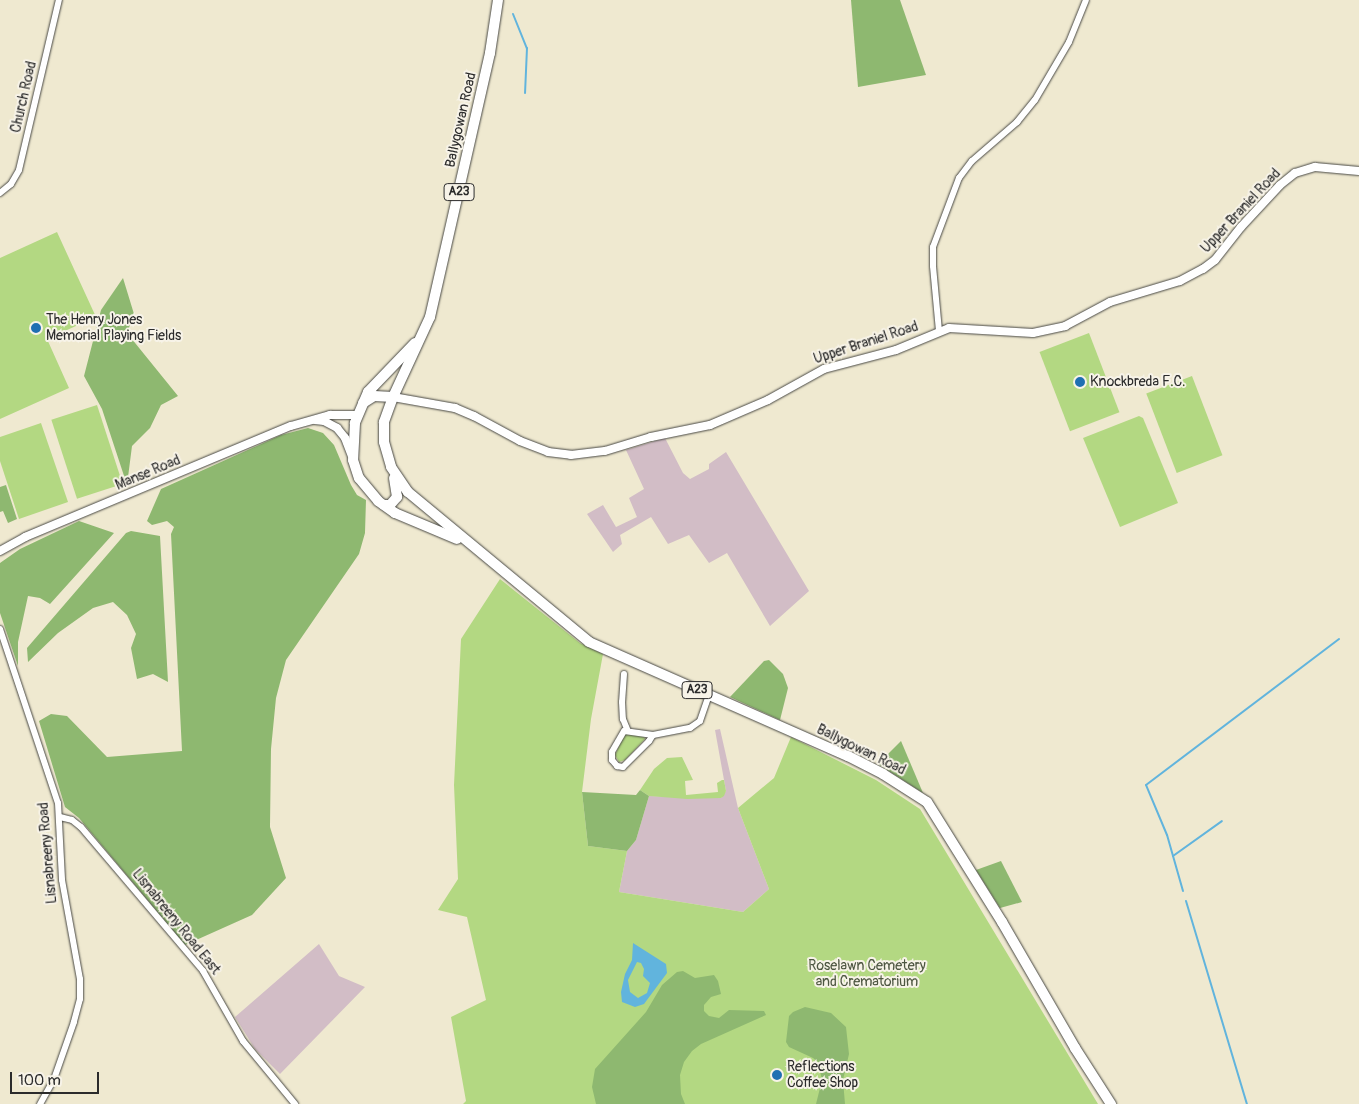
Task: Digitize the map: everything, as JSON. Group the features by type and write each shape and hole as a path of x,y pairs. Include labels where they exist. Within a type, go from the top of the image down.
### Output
{"main road":[{"name":"Ballygowan Road","path":"498,0 490,53 430,317 384,422 384,442 391,467 408,492 589,642 848,756 883,774 927,802 1002,922 1075,1048 1111,1104"},
{"name":"Ballygowan Road","path":"423,332 404,356 375,382 363,403 353,435 354,460 364,485 384,505 395,513 446,533 477,550"},
{"path":"363,403 374,396 392,402"},
{"name":"A23","path":"384,505 390,505 397,497 397,489 391,467"}],"street":[{"name":"Church Road","path":"0,193 11,184 19,170 58,0"},
{"path":"939,331 933,247 959,178 972,161 1017,122 1035,100 1069,42 1086,0"},
{"name":"Upper Braniel Road","path":"392,402 410,399 455,408 534,448 561,455 584,455 710,425 768,400 824,369 896,350 939,331 958,327 1033,333 1065,326 1110,302 1180,281 1195,274 1216,260 1248,220 1280,185 1295,173 1305,169 1325,167 1359,171"},
{"name":"Manse Road","path":"0,551 26,537 306,420 330,415 358,415"},
{"path":"306,420 324,421 337,428 345,438 354,460"},
{"name":"Lisnabreeny Road","path":"0,629 53,784 60,817 61,872 80,994 76,1016 59,1064 40,1104"},
{"path":"624,674 622,702 623,719 627,730"},
{"path":"627,730 653,735 690,728 700,721 709,695"},
{"path":"627,730 612,752 612,760 617,766 623,767 653,735"},
{"name":"Lisnabreeny Road East","path":"60,817 72,820 81,827 203,971 243,1041 295,1104"}],"shaded area":[{"path":"665,438 683,473 690,479 709,469 709,464 726,452 809,591 770,626 727,553 709,563 689,535 668,544 651,517 620,535 622,544 613,552 587,514 603,505 616,527 637,517 629,498 644,489 626,450"},
{"path":"720,729 738,808 769,889 743,912 619,892 627,851 636,840 649,796 721,798 726,791 715,730"},
{"path":"319,944 339,976 365,987 280,1074 255,1049 235,1017"}],"green space":[{"path":"851,0 900,0 926,75 858,87"},
{"name":"The Henry Jones Memorial Playing Fields","path":"57,232 96,317 47,339 69,388 0,419 0,258"},
{"path":"123,278 134,314 127,333 178,396 161,405 150,428 132,446 127,485 102,409 84,376 101,310"},
{"name":"Knockbreda F.C.","path":"1089,333 1119,412 1070,431 1040,352"},
{"path":"1192,376 1222,455 1177,473 1146,394"},
{"path":"97,405 123,484 77,499 51,420"},
{"path":"1139,416 1143,418 1178,503 1120,527 1083,438"},
{"path":"41,423 68,502 19,519 0,461 0,437"},
{"path":"308,428 323,433 334,445 351,485 357,495 366,500 365,533 359,554 286,660 276,698 271,749 270,827 286,878 252,915 185,945 79,818 65,807 39,721 51,714 67,716 107,757 182,751 171,534 174,527 167,521 152,525 147,521 161,489 281,435"},
{"path":"6,485 17,519 8,523 3,511 0,512 0,487"},
{"path":"79,521 114,533 50,604 40,598 28,596 18,642 18,666 0,613 0,563 20,549"},
{"path":"131,531 160,536 168,682 153,674 137,679 131,648 136,634 127,615 113,602 93,608 58,633 28,662 27,648 126,533"},
{"name":"Roselawn Cemetery and Crematorium","path":"500,579 580,643 603,654 591,719 582,792 588,846 627,851 619,892 743,912 769,889 738,808 774,778 791,737 876,780 920,809 1098,1104 463,1104 466,1101 451,1017 486,1000 467,917 438,910 458,879 454,785 461,639"},
{"path":"769,660 783,674 788,688 780,720 730,697 764,661"},
{"path":"625,733 644,736 645,739 625,760 619,762 615,755"},
{"path":"901,741 923,793 878,764"},
{"path":"682,757 693,780 685,781 686,795 718,792 717,783 724,780 726,791 724,796 721,798 687,799 649,796 640,790 654,769 667,758"},
{"path":"640,790 649,796 636,840 627,851 588,846 582,792 636,795"},
{"path":"1001,861 1022,902 1000,908 976,870"},
{"path":"683,971 695,978 714,975 718,981 721,994 711,997 704,1005 704,1011 709,1016 719,1018 729,1010 764,1011 766,1015 701,1044 692,1051 684,1062 680,1075 681,1094 685,1104 596,1104 592,1087 595,1069 646,1012 662,985 677,972"},
{"path":"805,1007 831,1013 846,1027 849,1054 843,1080 845,1104 816,1104 822,1080 818,1062 789,1047 786,1042 789,1016 793,1012"}],"water":[{"path":"633,943 666,964 667,973 644,1004 635,1007 622,1002 621,992 625,974 632,960","holes":["637,962 641,963 644,969 643,976 650,983 647,993 638,998 630,992 628,980"]}],"waterway":[{"path":"513,14 527,48 525,93"},
{"path":"1183,891 1167,835 1146,785 1339,639"},
{"path":"1173,856 1222,821"},
{"path":"1186,901 1247,1104"}],"place":[{"name":"The Henry Jones Memorial Playing Fields","path":"36,328"},
{"name":"Knockbreda F.C.","path":"1080,382"},
{"name":"Reflections Coffee Shop","path":"777,1075"}]}
